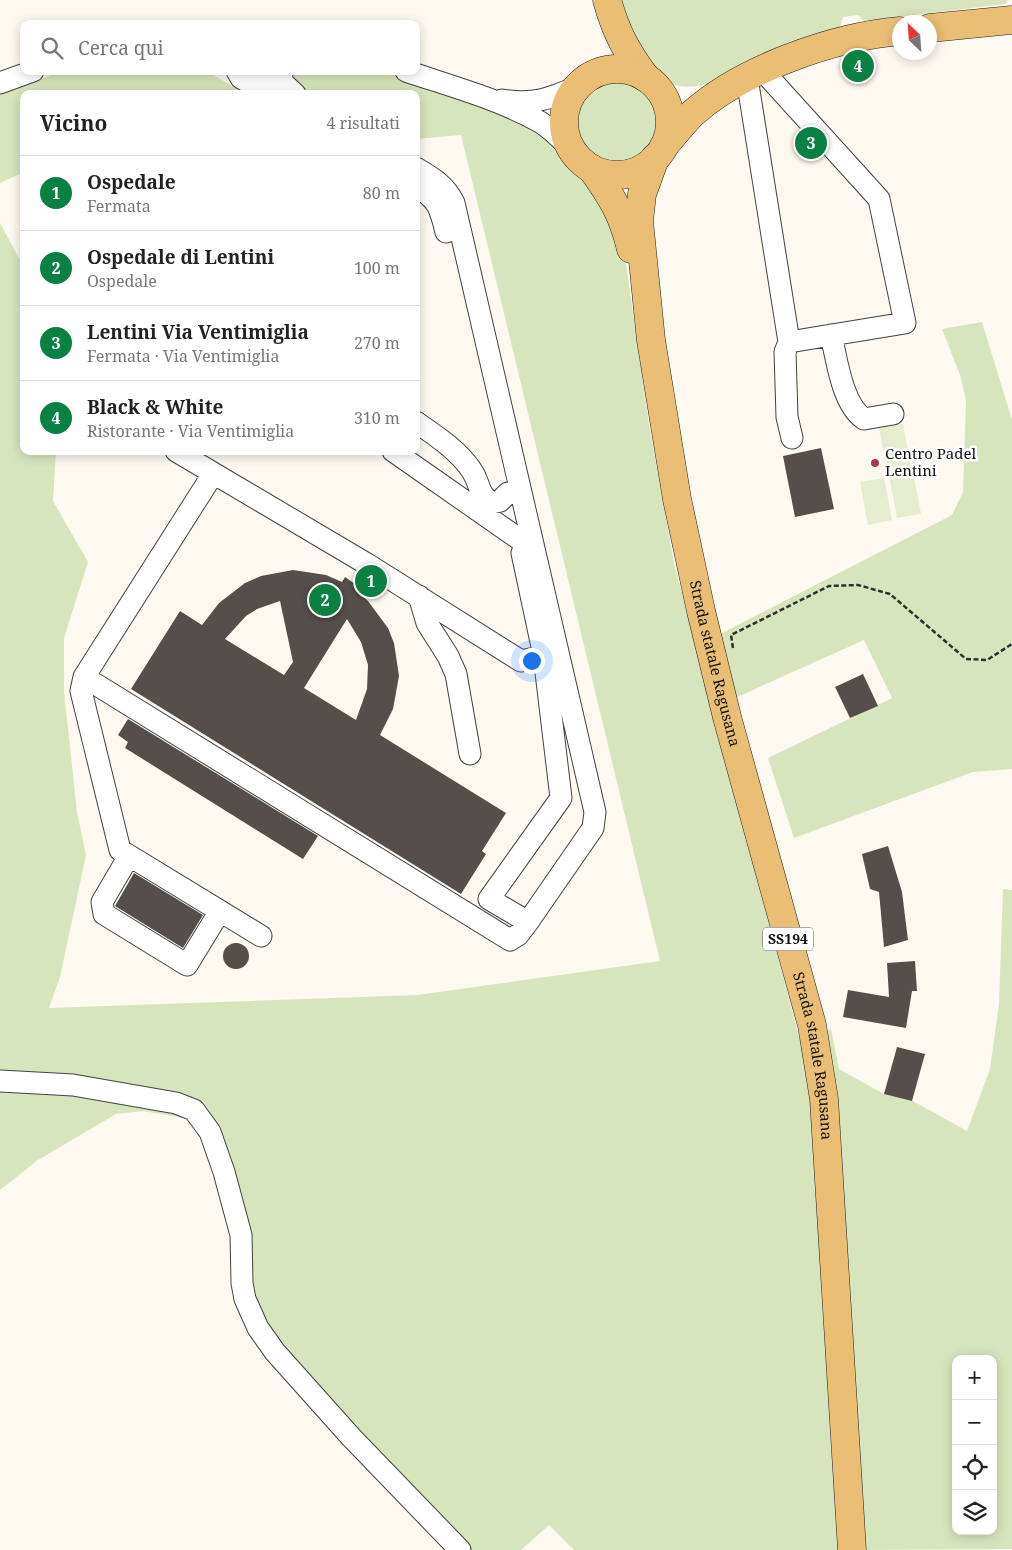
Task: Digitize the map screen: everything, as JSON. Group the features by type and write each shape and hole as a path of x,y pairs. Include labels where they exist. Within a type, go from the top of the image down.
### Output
{"main road":[{"path":"601,0 606,39 601,54 568,102 565,115 565,134 612,198 625,224 651,340"},
{"path":"607,0 617,33 627,53 664,98 669,116 669,130 642,194 639,222 651,340"},
{"path":"937,27 1012,20"},
{"path":"582,159 609,174 623,175 641,169 659,153 691,116 708,101 751,77 805,52 831,43 867,34 892,32"},
{"path":"582,83 597,73 615,70 634,72 669,92 680,94 705,92 751,77"},
{"name":"Strada statale Ragusana","path":"651,340 676,499 701,611 727,717 812,1025 824,1098 852,1550"}],"street":[{"path":"0,83 22,75"},
{"path":"246,80 263,84 273,80 278,75"},
{"path":"282,75 283,83 291,90"},
{"path":"418,75 484,98 540,122 555,133 582,159"},
{"path":"751,77 879,199 905,323 789,342"},
{"path":"751,77 789,342 784,352 787,417 792,438"},
{"path":"484,98 524,103 543,101 582,83"},
{"path":"420,170 448,190 454,203 551,650 561,798 489,899 528,922"},
{"path":"420,189 434,198 441,208 519,539 551,650"},
{"path":"831,335 848,400 856,414 864,419 893,414"},
{"path":"420,425 441,439 472,471 471,495"},
{"path":"84,677 510,940 518,935 528,922 593,828 595,812 554,689 521,661 419,596 182,455"},
{"path":"400,455 471,495 519,539"},
{"path":"213,474 84,677 81,691 120,850 261,936"},
{"path":"471,495 492,503 500,501 508,493"},
{"path":"419,596 427,623 456,674 470,754"},
{"path":"521,661 551,650"},
{"path":"130,856 102,902 104,914 187,965 220,911"},
{"path":"0,1081 73,1086 176,1103 194,1110 210,1132 224,1172 241,1235 242,1283 245,1299 258,1328 275,1352 351,1437 460,1550"}],"path":[{"path":"734,654 731,635 829,586 858,585 890,594 966,659 987,660 1012,644"}],"green space":[{"path":"614,0 1008,0 1005,4 914,15 892,15 892,18 864,21 858,15 843,17 839,29 796,45 793,40 783,45 783,52 750,68 714,83 695,86 677,86 661,79 647,66 633,42"},
{"path":"52,75 213,75 238,89 20,90 20,174 0,183 0,94"},
{"path":"291,75 399,75 474,99 537,126 592,179 622,236 649,424 674,563 805,1060 815,1140 841,1550 574,1550 549,1525 521,1550 468,1550 261,1327 200,1112 0,1076 0,223 20,260 20,455 56,455 53,501 88,562 64,638 64,691 77,812 86,855 60,977 49,1008 418,995 660,961 461,135 420,139 420,90 301,90 291,78"},
{"path":"616,79 633,83 647,92 656,106 660,123 656,140 647,154 633,163 616,167 599,163 585,154 576,140 572,123 576,106 585,92 599,83"},
{"path":"982,322 1012,420 1012,769 973,772 794,838 768,758 892,698 864,640 735,698 720,634 952,515 963,492 966,400 960,375 942,329"},
{"path":"903,424 911,467 887,471 879,428"},
{"path":"913,471 921,514 897,518 889,476"},
{"path":"884,478 892,520 868,525 860,482"},
{"path":"1003,889 1012,890 1012,1549 862,1550 823,1036 831,1029 839,1069 884,1094 913,1101 967,1131 990,1069 999,1004"},
{"path":"0,1085 186,1108 196,1120 143,1111 116,1114 38,1160 0,1190"}],"building":[{"path":"821,448 834,509 795,517 783,456"},
{"path":"293,570 326,575 342,582 345,577 358,586 356,590 368,601 388,628 394,643 399,676 393,709 380,735 506,813 482,851 486,854 461,894 131,689 180,611 202,625 219,603 245,583 261,576","holes":["280,601 293,662 284,675 225,639 246,616 257,609","347,619 361,642 368,665 367,689 356,720 304,688"]},
{"path":"863,674 878,706 850,718 835,687"},
{"path":"128,719 318,836 303,859 125,748 128,742 118,735"},
{"path":"888,846 902,892 908,940 884,947 879,892 870,889 862,854"},
{"path":"134,873 203,915 183,948 115,906"},
{"path":"236,943 245,947 249,956 245,965 236,969 227,965 223,956 227,947"},
{"path":"915,961 917,991 912,991 906,1028 843,1017 848,990 889,997 887,963"},
{"path":"897,1047 925,1054 912,1101 884,1094"}],"place":[{"name":"Black & White","path":"858,66"},
{"name":"Lentini Via Ventimiglia","path":"811,143"},
{"name":"Centro Padel Lentini","path":"875,463"},
{"name":"Ospedale","path":"371,581"},
{"name":"Ospedale di Lentini","path":"325,600"}]}
